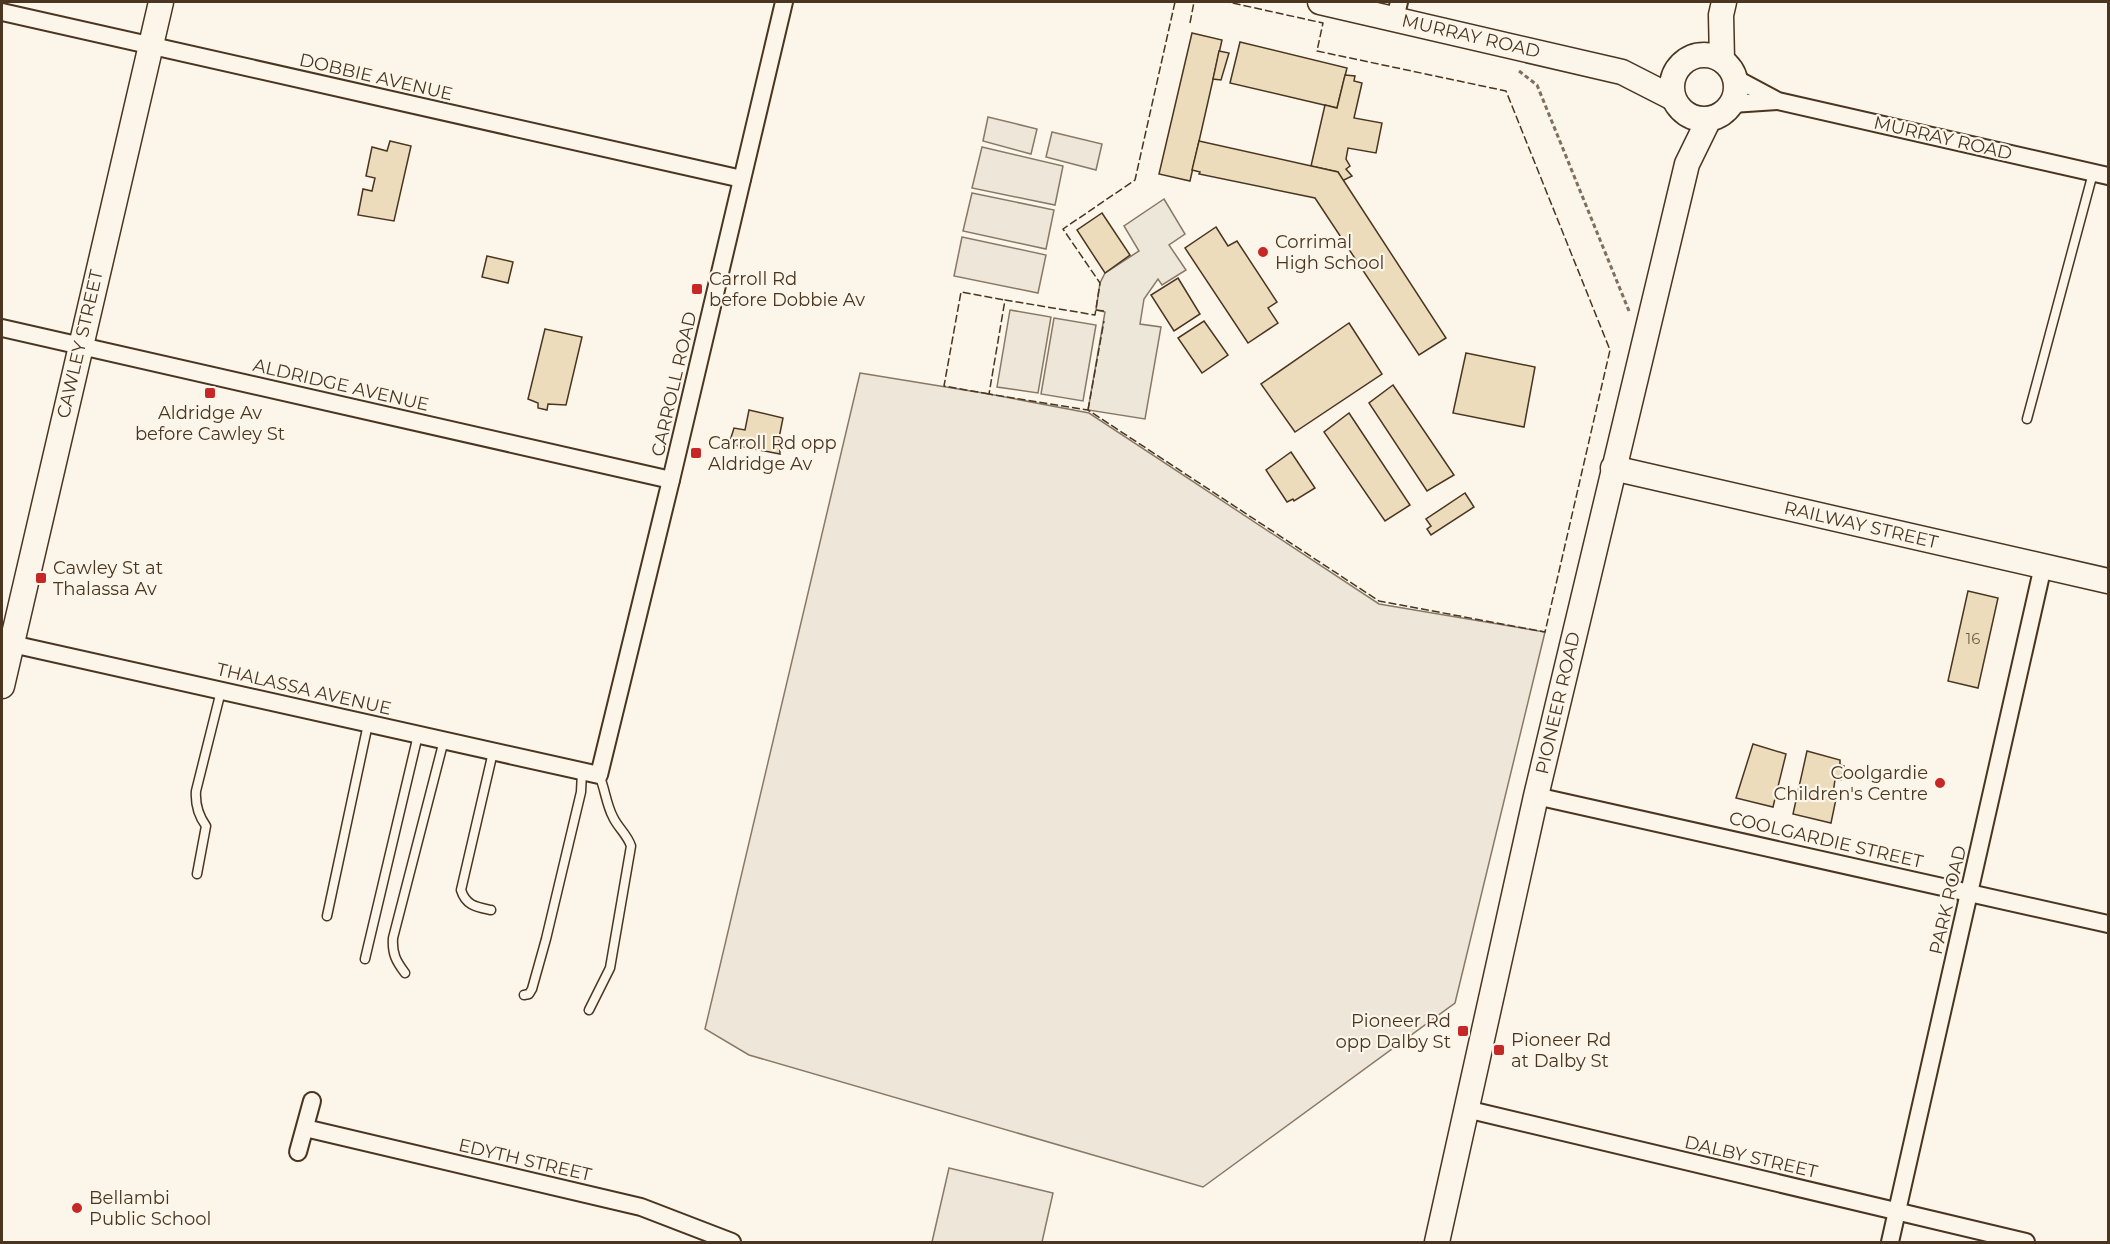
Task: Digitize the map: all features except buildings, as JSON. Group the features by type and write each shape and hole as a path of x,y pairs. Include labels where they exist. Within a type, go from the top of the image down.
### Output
{"main road":[{"name":"CAWLEY STREET","path":"2,686 7,642 161,2"},
{"name":"MURRAY ROAD","path":"1320,2 1397,10 1622,72 1678,104"},
{"path":"1722,8 1728,69 1736,92 1732,104 1722,114 1709,119 1695,118 1678,104 1672,84 1722,8"},
{"path":"1686,63 1707,55 1728,69"},
{"name":"MURRAY ROAD","path":"1622,72 1686,63"},
{"name":"PIONEER ROAD","path":"1678,104 1687,165"},
{"name":"PIONEER ROAD","path":"1437,1242 1536,796 1613,468 1687,165 1709,119"},
{"name":"RAILWAY STREET","path":"1613,468 2109,581"}],"street":[{"name":"CARROLL ROAD","path":"599,775 784,2"},
{"name":"DOBBIE AVENUE","path":"2,12 742,179"},
{"name":"MURRAY ROAD","path":"1728,69 1778,100"},
{"name":"MURRAY ROAD","path":"1732,104 1778,100 2101,174"},
{"name":"ALDRIDGE AVENUE","path":"2,328 671,480"},
{"name":"PARK ROAD","path":"1890,1242 2043,566"},
{"name":"THALASSA AVENUE","path":"7,642 599,775"},
{"name":"COOLGARDIE STREET","path":"1536,796 2109,924"},
{"path":"298,1152 312,1101"},
{"name":"DALBY STREET","path":"1467,1109 2026,1242"},
{"name":"EDYTH STREET","path":"305,1128 641,1206 732,1242"}],"lane":[{"path":"2027,419 2101,174"},
{"path":"197,874 206,826 197,808 196,791 221,691"},
{"path":"327,916 368,724"},
{"path":"365,959 418,735"},
{"path":"405,973 395,960 392,951 393,938 444,740"},
{"path":"492,910 468,903 461,890 493,752"},
{"path":"524,995 529,994 532,989 546,939 581,792 582,771"},
{"path":"589,1010 609,968 631,846 628,837 612,816 599,775"}],"path":[{"path":"1519,71 1537,86 1630,315"}],"shaded area":[{"path":"988,117 1037,129 1031,154 983,141"},
{"path":"1052,132 1102,144 1096,170 1046,157"},
{"path":"982,147 1063,166 1055,205 972,188"},
{"path":"972,193 1054,210 1046,249 963,231"},
{"path":"1164,199 1185,234 1169,245 1186,270 1162,285 1158,279 1144,299 1140,324 1161,327 1145,419 1088,410 1105,312 1096,310 1100,283 1105,273 1139,251 1124,226"},
{"path":"962,237 1046,255 1038,293 954,276"},
{"path":"1010,310 1051,317 1038,393 997,387"},
{"path":"1054,318 1096,325 1083,401 1041,394"},
{"path":"860,373 1089,413 1379,604 1545,632 1455,1003 1203,1187 749,1055 705,1029"},
{"path":"949,1168 1053,1193 1042,1242 932,1242"}],"fence":[{"path":"1175,2 1135,180 1063,229 1100,283 1095,315 1005,300 989,394 1088,410 1379,601 1545,632 1610,350 1506,91 1317,51 1323,23 1228,2"},
{"path":"1190,23 1194,2"},
{"path":"989,394 944,386 961,292 1005,300"},
{"path":"1096,310 1105,311"},
{"path":"1088,410 1104,321"}],"place":[{"name":"Corrimal High School","path":"1263,252"},
{"name":"Carroll Rd before Dobbie Av","path":"697,289"},
{"name":"Aldridge Av before Cawley St","path":"210,393"},
{"name":"Carroll Rd opp Aldridge Av","path":"696,453"},
{"name":"Cawley St at Thalassa Av","path":"41,578"},
{"name":"Coolgardie Children's Centre","path":"1940,783"},
{"name":"Pioneer Rd opp Dalby St","path":"1463,1031"},
{"name":"Pioneer Rd at Dalby St","path":"1499,1050"},
{"name":"Bellambi Public School","path":"77,1208"}]}
